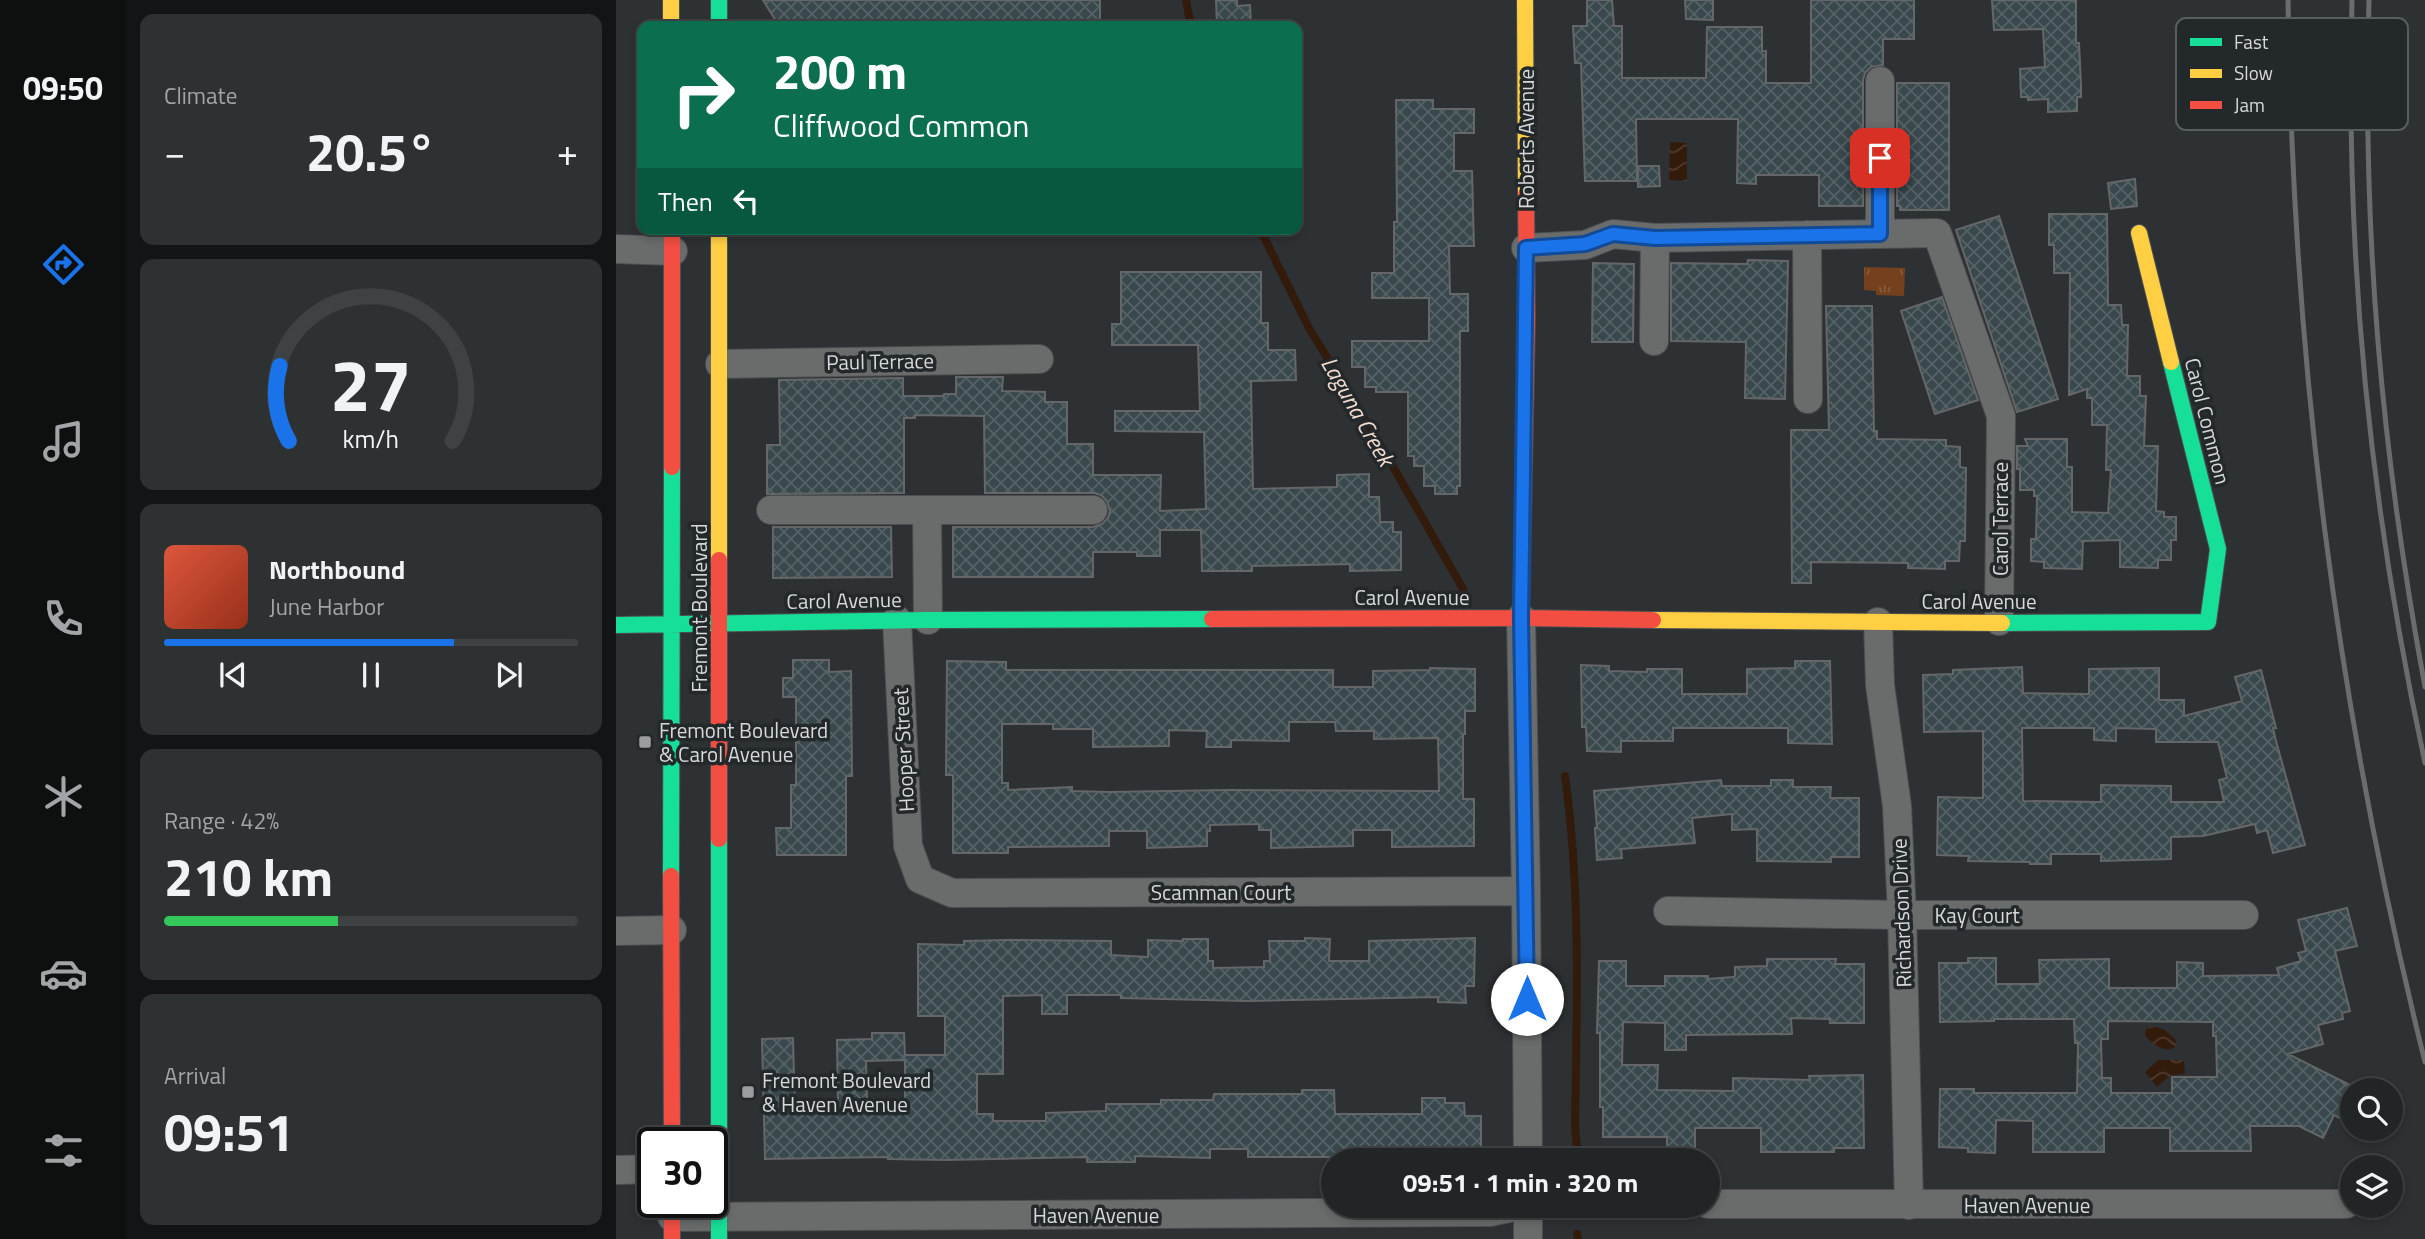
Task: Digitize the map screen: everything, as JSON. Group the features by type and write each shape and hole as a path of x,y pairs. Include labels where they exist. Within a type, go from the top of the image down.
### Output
{"street":[{"path":"671,0 671,21"},
{"path":"719,0 719,21"},
{"name":"Roberts Avenue","path":"1525,0 1527,329 1521,618 1528,1148"},
{"path":"1526,248 1585,244 1613,234 1655,238 1880,234 1880,81"},
{"name":"Carol Terrace","path":"1880,234 1937,233 2001,416 1999,621"},
{"name":"Carol Common","path":"2139,233 2218,549 2208,622"},
{"name":"Fremont Boulevard","path":"719,235 719,1228"},
{"path":"1807,235 1808,399"},
{"path":"1654,341 1655,238"},
{"path":"616,249 673,240"},
{"name":"Fremont Boulevard","path":"672,1127 673,240"},
{"name":"Paul Terrace","path":"720,364 1039,359"},
{"path":"771,510 1093,510"},
{"path":"927,510 928,620"},
{"name":"Carol Avenue","path":"616,625 897,620 1521,618 2208,622"},
{"name":"Hooper Street","path":"897,620 908,846 920,879"},
{"name":"Richardson Drive","path":"1878,622 1880,685 1897,806 1909,1205"},
{"name":"Scamman Court","path":"920,879 952,893 1526,891"},
{"name":"Kay Court","path":"1668,911 1902,915 2244,915"},
{"path":"616,931 672,930"},
{"path":"616,1170 637,1169"},
{"name":"Haven Avenue","path":"1720,1204 2340,1204"},
{"name":"Haven Avenue","path":"672,1219 719,1228 1321,1216"},
{"path":"1528,1218 1528,1239"}],"green space":[{"path":"1864,267 1905,268 1904,296 1876,295 1876,291 1864,290"}],"water":[{"path":"1670,142 1687,143 1687,181 1669,180"},
{"path":"2153,1026 2165,1030 2176,1040 2175,1047 2163,1049 2148,1039 2145,1036 2146,1029"},
{"path":"2158,1060 2184,1060 2185,1074 2171,1075 2157,1087 2145,1072"}],"building":[{"path":"763,0 1100,0 1100,21 776,21"},
{"path":"1216,0 1237,0 1237,6 1250,5 1251,21 1217,21"},
{"path":"1587,0 1612,0 1614,26 1622,26 1622,78 1706,78 1707,27 1762,27 1762,51 1766,51 1766,83 1811,83 1811,0 1914,0 1914,39 1883,39 1883,65 1871,67 1863,80 1863,206 1819,206 1819,175 1756,175 1756,184 1737,183 1738,119 1636,119 1637,181 1585,181 1581,63 1575,63 1573,26 1587,26"},
{"path":"1685,0 1713,0 1713,20 1686,19"},
{"path":"1992,0 2076,0 2076,43 2079,43 2081,85 2081,97 2077,97 2077,111 2048,112 2048,99 2028,100 2028,97 2021,97 2020,69 2045,67 2043,29 1994,30"},
{"path":"1897,83 1949,83 1949,210 1900,210 1900,206 1897,206"},
{"path":"1396,100 1433,100 1433,109 1474,109 1474,133 1454,133 1454,171 1472,171 1474,246 1449,246 1450,294 1468,294 1468,331 1460,331 1460,486 1457,486 1457,494 1435,494 1435,486 1424,486 1424,466 1414,466 1414,456 1408,456 1408,392 1376,392 1376,387 1365,387 1365,367 1352,367 1352,341 1429,341 1429,298 1372,298 1372,273 1394,273 1394,222 1397,222"},
{"path":"1638,166 1659,166 1660,186 1638,187"},
{"path":"2135,179 2137,206 2111,209 2108,183"},
{"path":"2049,214 2107,214 2108,305 2121,305 2122,325 2128,325 2127,376 2140,376 2140,396 2146,396 2144,446 2158,446 2156,511 2164,512 2164,517 2176,517 2176,540 2171,540 2171,560 2158,560 2158,568 2120,567 2120,540 2083,541 2082,569 2044,568 2044,562 2031,561 2031,539 2036,539 2037,496 2034,496 2034,490 2020,490 2017,446 2028,446 2025,439 2067,439 2067,467 2072,467 2072,512 2108,513 2111,470 2106,470 2107,425 2092,425 2092,398 2087,398 2087,389 2069,395 2070,273 2054,273 2054,245 2049,245"},
{"path":"1999,216 2058,399 2017,412 1956,230"},
{"path":"1748,260 1788,261 1785,399 1745,398 1746,342 1671,341 1671,263 1747,264"},
{"path":"1593,263 1634,264 1633,342 1592,342"},
{"path":"1121,272 1261,272 1261,323 1268,323 1268,350 1295,350 1296,380 1251,381 1253,489 1337,487 1337,475 1369,474 1369,497 1379,497 1380,522 1393,522 1393,532 1401,532 1401,570 1350,571 1350,564 1252,566 1252,571 1202,571 1201,530 1160,530 1160,556 1137,556 1137,552 1093,552 1093,577 953,577 953,527 1093,527 1102,524 1110,511 1107,501 1094,493 985,493 984,416 915,415 915,418 904,418 904,493 767,494 767,445 780,445 779,380 903,378 903,396 944,396 956,394 956,377 1003,377 1002,391 1045,392 1045,402 1067,402 1067,444 1093,444 1093,475 1161,475 1160,511 1206,509 1204,432 1115,431 1115,411 1200,411 1198,345 1112,345 1112,324 1121,324"},
{"path":"1942,297 1978,400 1935,414 1901,311"},
{"path":"1826,306 1872,306 1874,431 1877,431 1877,439 1946,440 1946,446 1960,447 1960,467 1966,468 1965,541 1960,541 1959,561 1945,561 1945,569 1908,568 1908,563 1811,562 1811,583 1792,583 1791,430 1829,430"},
{"path":"773,527 891,527 892,577 773,578"},
{"path":"793,660 829,660 829,672 851,671 852,776 846,776 846,855 777,855 776,828 791,828 791,785 796,785 796,697 783,697 783,678 793,678"},
{"path":"947,661 1006,662 1006,670 1333,670 1333,687 1373,687 1373,671 1475,669 1475,711 1465,711 1463,734 1463,799 1474,799 1474,846 1392,847 1392,830 1353,830 1353,846 1271,848 1271,830 1259,830 1259,824 1210,825 1210,831 1207,831 1207,846 1147,848 1147,831 1109,831 1109,846 1008,847 1008,853 953,853 953,775 946,775","holes":["1289,722 1335,722 1336,731 1374,731 1374,739 1438,738 1439,791 1109,792 1072,791 1072,787 1008,790 1008,783 1002,783 1002,724 1053,724 1053,729 1093,729 1093,747 1169,746 1169,730 1207,731 1206,747 1231,747 1231,740 1289,741"]},
{"path":"1795,661 1830,661 1832,744 1788,743 1788,728 1673,728 1673,741 1621,741 1621,752 1587,751 1586,727 1582,727 1581,665 1609,666 1609,671 1682,669 1682,694 1747,694 1747,669 1795,668"},
{"path":"2022,667 2023,693 2089,694 2089,669 2159,668 2159,700 2184,700 2184,716 2242,701 2235,677 2261,670 2276,728 2273,728 2276,741 2305,845 2273,853 2267,830 2257,833 2255,824 2203,836 2171,837 2171,859 2101,861 2101,854 2051,854 2051,864 2030,864 1968,861 1969,856 1937,855 1938,797 1983,798 1983,731 1924,732 1923,675 1953,674 1953,670","holes":["2022,728 2094,728 2094,740 2116,741 2116,728 2156,729 2156,742 2218,742 2227,778 2219,780 2224,802 2171,802 2171,786 2101,785 2101,802 2023,801"]},
{"path":"1721,780 1722,786 1771,786 1771,780 1793,780 1793,787 1831,787 1830,798 1859,798 1859,857 1831,857 1831,862 1757,861 1757,829 1732,830 1732,814 1692,818 1695,843 1621,849 1622,858 1597,860 1594,791"},
{"path":"2347,908 2357,946 2335,951 2350,1011 2342,1013 2343,1019 2318,1025 2323,1044 2288,1054 2340,1080 2340,1118 2334,1115 2323,1138 2299,1126 2250,1126 2251,1151 2170,1151 2170,1128 2104,1128 2104,1152 2033,1152 2033,1121 1996,1120 1995,1153 1939,1147 1940,1089 1974,1089 1974,1093 2077,1093 2078,1043 2075,1043 2074,1019 1940,1022 1939,963 1968,963 1968,958 1996,958 1996,984 2040,984 2039,960 2109,959 2109,988 2177,988 2177,962 2203,963 2203,976 2279,975 2277,968 2301,961 2298,953 2306,951 2298,920","holes":["2108,1021 2213,1022 2213,1036 2216,1036 2217,1077 2172,1077 2172,1093 2111,1093 2111,1078 2102,1078 2101,1039 2108,1039"]},
{"path":"1475,938 1474,986 1465,986 1466,1003 1438,1002 1438,997 1248,1001 1067,995 1067,1014 1042,1014 1042,995 1003,996 1003,1074 977,1074 977,1114 993,1114 993,1121 1046,1121 1046,1113 1106,1111 1106,1104 1161,1104 1161,1100 1213,1100 1214,1094 1302,1094 1302,1090 1334,1090 1335,1114 1422,1114 1422,1098 1445,1098 1445,1103 1464,1103 1465,1116 1481,1116 1481,1148 1321,1148 1321,1157 1248,1157 1248,1149 1210,1149 1210,1158 1135,1156 1135,1162 1087,1162 1087,1157 945,1160 888,1157 765,1159 762,1039 793,1038 795,1112 838,1112 837,1040 872,1039 872,1033 904,1033 905,1057 945,1055 945,1016 918,1016 918,944 964,945 964,941 1008,940 1111,941 1111,955 1148,957 1148,940 1208,939 1208,961 1213,961 1213,968 1264,967 1264,961 1270,961 1269,941 1330,939 1329,961 1369,961 1369,941","holes":["905,1060 905,1099 867,1099 866,1061"]},
{"path":"1767,959 1836,959 1835,964 1864,964 1864,1023 1830,1023 1830,1019 1791,1018 1792,1034 1686,1035 1686,1050 1665,1050 1665,1023 1623,1022 1622,1065 1658,1065 1657,1090 1733,1091 1733,1078 1810,1080 1809,1076 1863,1075 1864,1148 1834,1148 1834,1152 1761,1152 1761,1128 1695,1128 1695,1148 1667,1148 1667,1137 1603,1137 1603,1107 1600,1107 1600,1033 1597,1033 1599,961 1626,961 1626,986 1665,986 1665,976 1708,976 1708,979 1733,977 1735,967 1767,966"}],"waterway":[{"name":"Laguna Creek","path":"1186,0 1190,21"},
{"name":"Laguna Creek","path":"1263,235 1309,328 1383,449 1463,589"},
{"name":"Laguna Creek","path":"1565,776 1576,906 1577,1148"},
{"name":"Laguna Creek","path":"1577,1234 1578,1239"}],"railway":[{"path":"2288,0 2289,18"},
{"path":"2352,0 2352,18"},
{"path":"2369,0 2369,18"},
{"path":"2292,130 2299,269 2325,535 2367,798 2425,1062"},
{"path":"2352,130 2358,288 2376,478 2389,573 2425,763"},
{"path":"2368,130 2372,260 2378,345 2397,515 2425,687"}],"traffic: fast":[{"path":"719,0 719,21"},
{"path":"2002,623 2208,622 2218,549 2171,362"},
{"path":"671,876 672,467"},
{"path":"616,625 1212,619"},
{"path":"719,839 719,1239"}],"traffic: slow":[{"path":"671,0 671,21"},
{"path":"1525,0 1526,195"},
{"path":"2139,233 2171,362"},
{"path":"719,235 719,560"},
{"path":"1653,620 2002,623"}],"traffic: jam":[{"path":"1521,618 1527,315 1526,195"},
{"path":"672,235 672,467"},
{"path":"719,560 719,839"},
{"path":"1212,619 1653,620"},
{"path":"671,876 672,1127"},
{"path":"672,1218 672,1239"}],"place":[{"name":"Fremont Boulevard & Carol Avenue","path":"645,742"},
{"name":"Fremont Boulevard & Haven Avenue","path":"748,1092"}],"route":[{"path":"1527,999 1521,618 1526,248 1585,244 1613,234 1655,238 1880,234 1880,158"}]}
